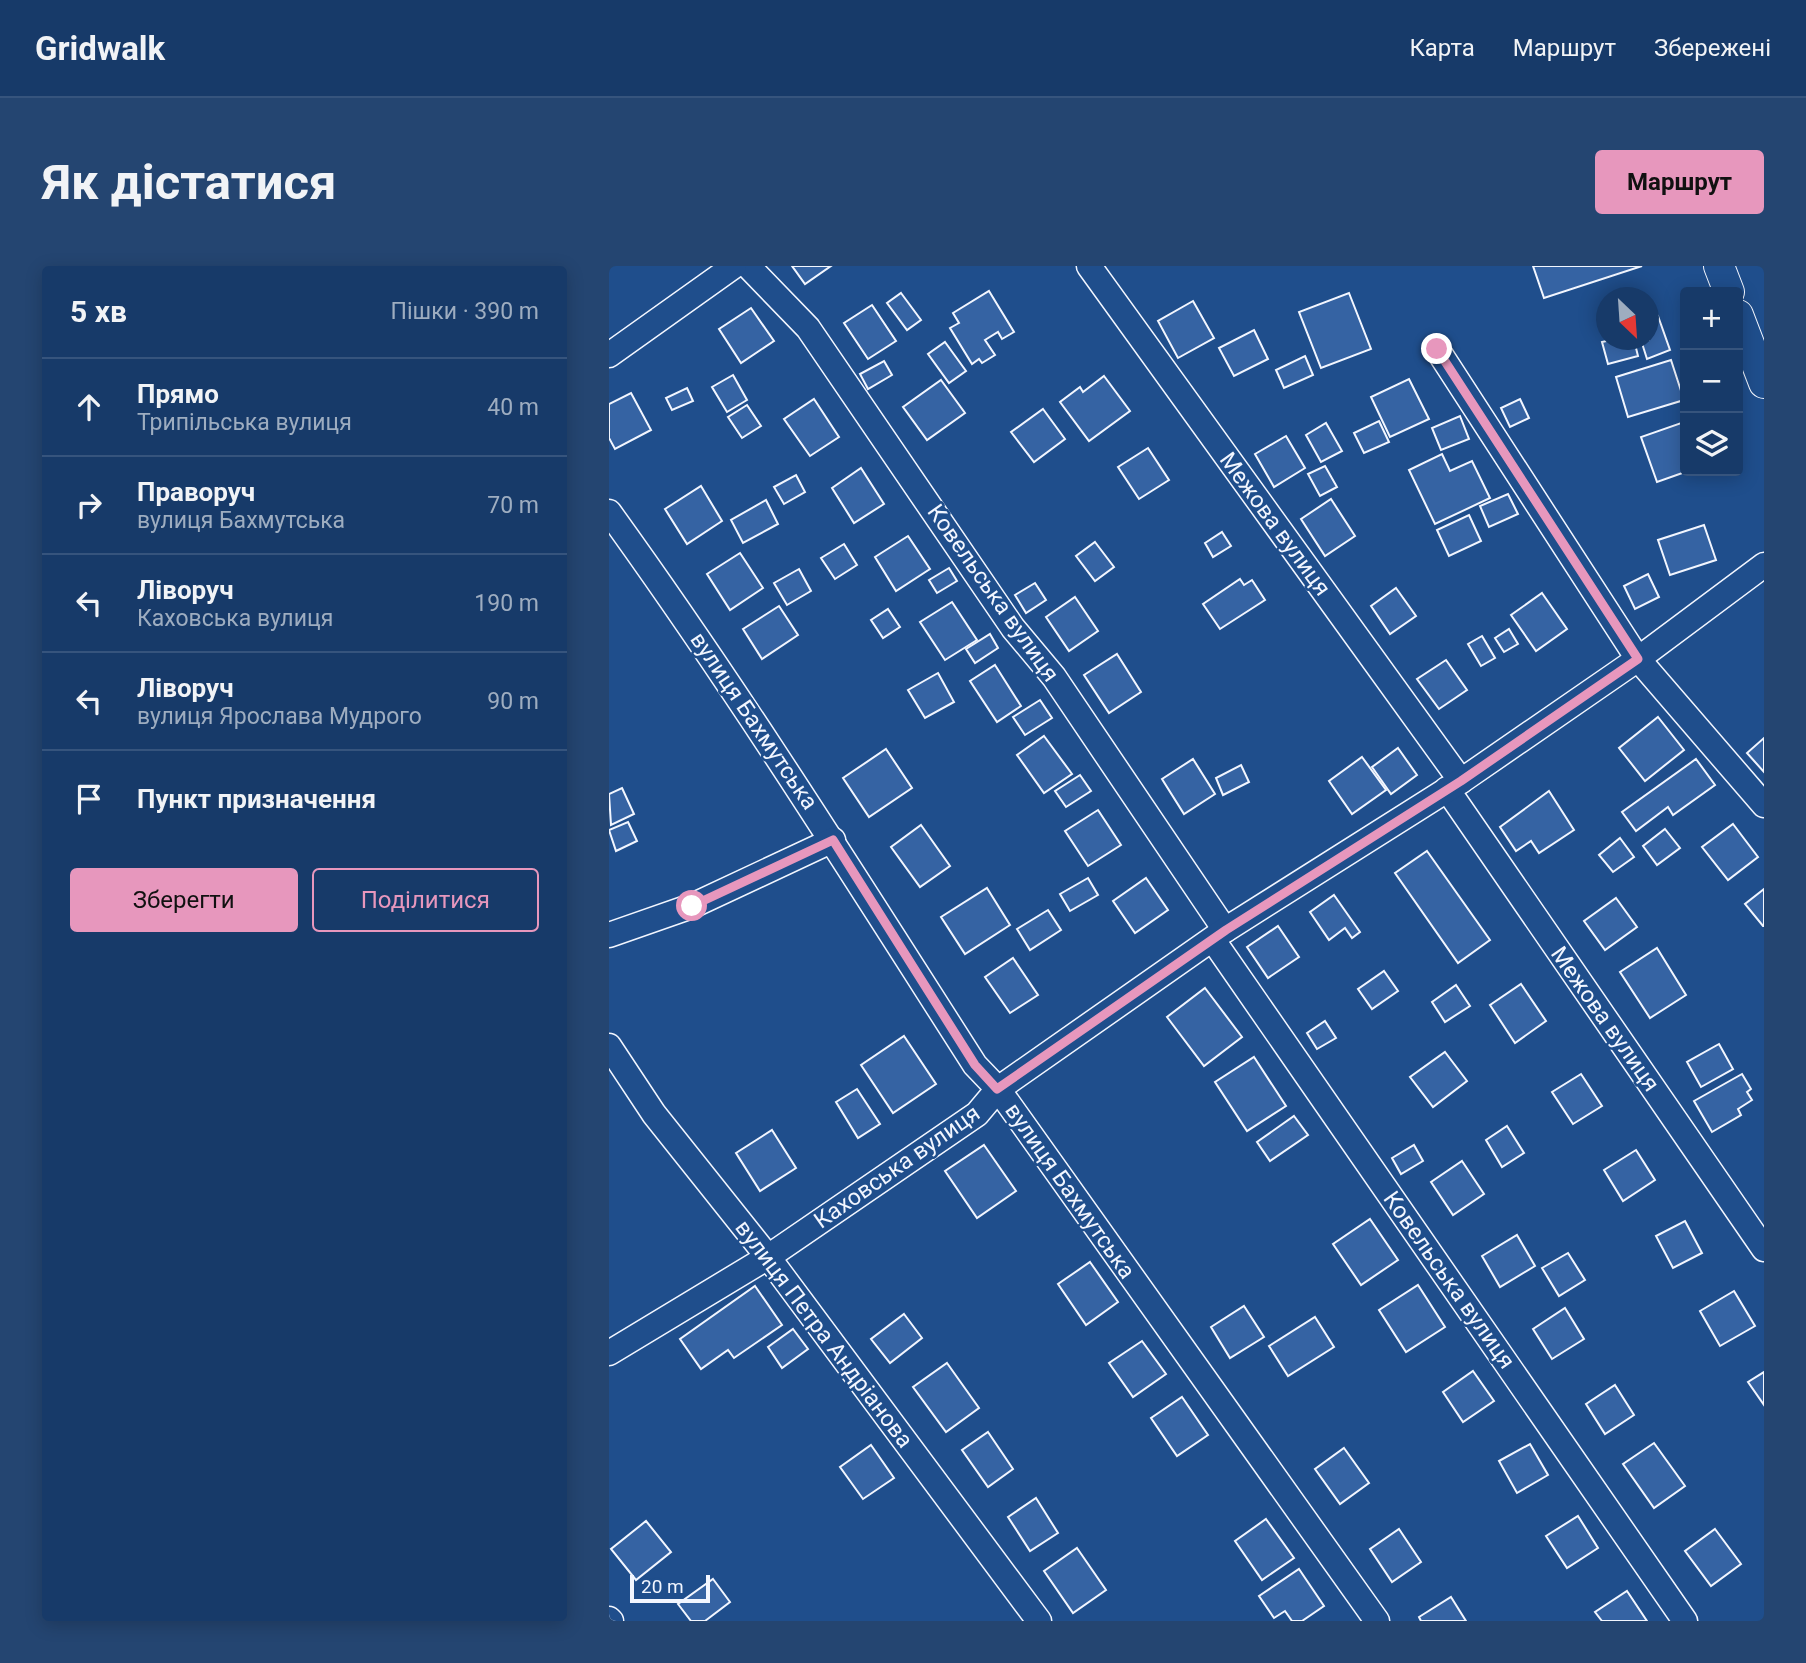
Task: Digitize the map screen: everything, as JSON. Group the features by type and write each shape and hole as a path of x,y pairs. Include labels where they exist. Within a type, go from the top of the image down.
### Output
{"street":[{"path":"609,355 734,266"},
{"name":"Ковельська вулиця","path":"748,266 808,328 1013,628 1054,677 1219,935 1685,1621"},
{"name":"Межова вулиця","path":"1089,266 1454,785 1764,1249"},
{"path":"1719,266 1727,287"},
{"path":"1743,324 1756,349 1764,383"},
{"path":"1437,349 1638,659 1764,805"},
{"name":"вулиця Бахмутська","path":"609,512 684,616 833,840 975,1065 997,1089 1377,1621"},
{"name":"Каховська вулиця","path":"609,1353 768,1257 977,1114 997,1089 1219,935 1454,785 1638,659 1764,565"},
{"path":"609,935 692,906 833,840"},
{"name":"вулиця Петра Андріанова","path":"609,1046 654,1114 768,1257 1039,1621"}],"building":[{"path":"792,266 831,266 805,284"},
{"path":"1533,266 1642,266 1544,298"},
{"path":"989,291 1014,332 1002,339 998,332 985,340 995,355 982,363 979,359 972,364 950,328 959,323 953,313"},
{"path":"901,293 921,320 907,330 887,303"},
{"path":"1349,293 1371,349 1321,368 1299,312"},
{"path":"1193,301 1214,338 1178,358 1158,321"},
{"path":"872,305 896,341 868,359 844,323"},
{"path":"751,308 774,341 741,363 719,329"},
{"path":"1659,319 1670,350 1647,359 1644,350 1659,350"},
{"path":"1254,330 1268,359 1234,376 1219,348"},
{"path":"945,342 966,371 949,383 928,354"},
{"path":"1604,350 1636,350 1638,356 1608,364"},
{"path":"1305,356 1313,375 1284,388 1276,370"},
{"path":"1671,360 1680,388 1680,401 1628,417 1616,377"},
{"path":"884,361 892,375 868,389 860,374"},
{"path":"733,375 747,400 727,412 712,387"},
{"path":"1104,376 1130,411 1089,441 1060,402 1080,387 1083,392"},
{"path":"1409,379 1429,419 1390,437 1371,397"},
{"path":"941,380 965,413 927,440 903,407"},
{"path":"687,388 693,401 672,410 666,398"},
{"path":"631,393 651,430 615,449 609,438 609,404"},
{"path":"814,399 839,437 810,456 784,419"},
{"path":"1520,399 1529,418 1510,427 1501,408"},
{"path":"747,405 761,426 742,438 728,417"},
{"path":"1043,409 1065,439 1034,462 1011,432"},
{"path":"1460,416 1469,439 1441,450 1432,428"},
{"path":"1379,421 1389,442 1364,453 1354,433"},
{"path":"1326,423 1342,451 1321,462 1306,435"},
{"path":"1680,423 1680,474 1657,482 1641,437"},
{"path":"1286,436 1305,468 1274,487 1255,454"},
{"path":"1148,448 1169,480 1139,499 1118,467"},
{"path":"1442,454 1450,471 1472,461 1490,498 1435,524 1409,470"},
{"path":"1325,466 1337,487 1320,496 1308,474"},
{"path":"861,468 884,504 854,523 832,488"},
{"path":"796,475 805,492 784,504 774,487"},
{"path":"701,486 722,521 687,544 665,509"},
{"path":"1508,494 1518,514 1489,527 1480,506"},
{"path":"1331,499 1355,536 1325,556 1301,519"},
{"path":"766,500 778,524 743,543 731,520"},
{"path":"1469,515 1481,541 1449,556 1437,530"},
{"path":"1704,525 1716,560 1670,575 1658,540"},
{"path":"1222,532 1231,546 1213,557 1205,543"},
{"path":"908,536 930,569 896,591 875,557"},
{"path":"1095,542 1114,567 1095,581 1076,556"},
{"path":"844,544 857,565 835,579 821,558"},
{"path":"740,553 763,588 730,610 707,574"},
{"path":"949,568 957,581 937,593 929,580"},
{"path":"799,569 811,591 787,605 774,583"},
{"path":"1648,574 1659,597 1635,609 1624,586"},
{"path":"1240,579 1244,585 1252,580 1265,600 1220,629 1203,604"},
{"path":"1035,583 1046,600 1026,613 1015,595"},
{"path":"1396,588 1416,616 1390,634 1371,606"},
{"path":"1542,593 1567,629 1536,651 1511,615"},
{"path":"1075,597 1098,631 1069,651 1046,617"},
{"path":"952,602 977,640 945,660 920,622"},
{"path":"779,606 798,635 762,659 743,629"},
{"path":"888,609 900,627 883,638 871,620"},
{"path":"1509,629 1518,644 1504,652 1495,638"},
{"path":"990,634 998,648 975,663 966,649"},
{"path":"1482,636 1495,658 1481,666 1468,644"},
{"path":"1117,654 1141,692 1109,713 1084,675"},
{"path":"1446,660 1467,690 1439,709 1417,679"},
{"path":"995,665 1021,706 997,722 970,681"},
{"path":"938,673 954,702 925,718 908,690"},
{"path":"1040,700 1052,718 1025,735 1013,717"},
{"path":"1658,717 1684,750 1645,781 1619,748"},
{"path":"1044,736 1072,774 1044,793 1017,755"},
{"path":"1764,738 1764,772 1747,753"},
{"path":"1398,748 1417,775 1391,794 1372,767"},
{"path":"886,749 912,788 869,817 843,778"},
{"path":"1362,757 1386,790 1352,814 1329,781"},
{"path":"1193,759 1215,794 1184,814 1162,779"},
{"path":"1696,759 1715,785 1673,815 1668,807 1636,831 1622,812"},
{"path":"1241,765 1249,782 1223,795 1216,778"},
{"path":"1080,775 1091,791 1066,807 1055,791"},
{"path":"622,788 634,814 611,825 609,794"},
{"path":"1549,791 1574,830 1539,853 1531,841 1516,851 1500,827"},
{"path":"1098,810 1121,845 1088,866 1065,831"},
{"path":"628,822 637,841 616,851 609,830"},
{"path":"1733,824 1758,857 1728,880 1702,847"},
{"path":"921,825 950,866 920,887 891,847"},
{"path":"1665,829 1680,848 1657,865 1643,846"},
{"path":"1620,838 1634,857 1613,872 1599,855"},
{"path":"1427,851 1490,940 1458,963 1395,873"},
{"path":"1088,878 1098,895 1070,911 1060,894"},
{"path":"1146,878 1168,910 1135,933 1113,901"},
{"path":"987,888 1010,925 965,954 941,917"},
{"path":"1764,889 1764,926 1763,926 1745,904"},
{"path":"1334,895 1360,932 1352,938 1345,928 1329,940 1310,912"},
{"path":"1616,898 1637,927 1605,950 1584,921"},
{"path":"1048,910 1061,930 1030,950 1017,929"},
{"path":"1278,926 1299,957 1268,978 1247,947"},
{"path":"1657,948 1686,995 1650,1018 1620,972"},
{"path":"1013,958 1038,995 1010,1013 985,977"},
{"path":"1384,971 1398,991 1372,1009 1358,989"},
{"path":"1521,984 1546,1021 1515,1043 1490,1005"},
{"path":"1456,985 1470,1006 1445,1022 1432,1002"},
{"path":"1205,988 1242,1037 1204,1066 1167,1017"},
{"path":"1325,1021 1336,1038 1317,1049 1307,1033"},
{"path":"904,1036 936,1084 893,1113 861,1065"},
{"path":"1719,1044 1733,1069 1701,1087 1687,1062"},
{"path":"1445,1052 1467,1081 1433,1107 1410,1077"},
{"path":"1254,1057 1286,1106 1247,1131 1215,1082"},
{"path":"1581,1074 1602,1106 1573,1124 1552,1092"},
{"path":"1742,1074 1751,1089 1747,1092 1752,1100 1738,1109 1741,1115 1712,1132 1694,1101"},
{"path":"857,1089 880,1124 858,1138 836,1102"},
{"path":"1294,1116 1308,1135 1270,1161 1257,1142"},
{"path":"1507,1126 1524,1153 1502,1167 1486,1140"},
{"path":"772,1130 796,1168 760,1191 736,1153"},
{"path":"984,1145 1016,1191 977,1218 945,1171"},
{"path":"1414,1145 1423,1161 1401,1174 1392,1158"},
{"path":"1636,1150 1655,1180 1623,1201 1604,1170"},
{"path":"1462,1161 1484,1194 1453,1215 1431,1182"},
{"path":"1370,1219 1398,1260 1361,1285 1333,1244"},
{"path":"1685,1221 1702,1253 1673,1268 1656,1236"},
{"path":"1517,1235 1535,1266 1500,1287 1482,1256"},
{"path":"1568,1253 1585,1280 1559,1296 1542,1268"},
{"path":"1090,1262 1118,1302 1086,1325 1058,1284"},
{"path":"1418,1285 1445,1327 1406,1352 1379,1310"},
{"path":"755,1286 782,1325 734,1358 728,1350 701,1369 680,1339"},
{"path":"1734,1291 1755,1326 1720,1346 1700,1311"},
{"path":"1244,1306 1264,1337 1230,1358 1211,1327"},
{"path":"1565,1308 1584,1339 1552,1359 1533,1329"},
{"path":"904,1314 922,1338 890,1363 871,1339"},
{"path":"1315,1317 1334,1347 1288,1376 1269,1346"},
{"path":"793,1329 808,1349 782,1368 768,1347"},
{"path":"1142,1341 1166,1374 1133,1397 1109,1363"},
{"path":"947,1363 979,1408 946,1432 913,1387"},
{"path":"1473,1371 1494,1401 1463,1422 1443,1392"},
{"path":"1764,1372 1764,1405 1748,1382"},
{"path":"1615,1385 1634,1415 1605,1434 1586,1404"},
{"path":"1182,1397 1208,1435 1177,1456 1151,1418"},
{"path":"988,1432 1013,1469 988,1487 962,1450"},
{"path":"1654,1443 1685,1486 1654,1508 1623,1464"},
{"path":"1530,1444 1548,1475 1517,1493 1499,1461"},
{"path":"871,1445 894,1478 863,1499 840,1467"},
{"path":"1344,1448 1369,1483 1340,1504 1315,1469"},
{"path":"1036,1498 1058,1533 1030,1551 1008,1517"},
{"path":"1578,1516 1598,1548 1567,1568 1546,1536"},
{"path":"1266,1519 1294,1558 1262,1580 1235,1541"},
{"path":"646,1521 671,1552 636,1580 611,1549"},
{"path":"1399,1529 1421,1562 1392,1582 1370,1549"},
{"path":"1715,1529 1741,1564 1711,1586 1685,1551"},
{"path":"1077,1548 1106,1590 1073,1613 1044,1571"},
{"path":"1299,1569 1324,1606 1302,1621 1292,1621 1285,1611 1274,1618 1259,1596"},
{"path":"713,1579 730,1602 705,1621 691,1621 678,1604"},
{"path":"1627,1591 1647,1621 1602,1621 1595,1612"},
{"path":"1451,1597 1466,1621 1421,1621 1419,1617"}],"route":[{"path":"692,906 833,840 975,1065 997,1089 1226,930 1461,781 1638,659 1437,349"}]}
